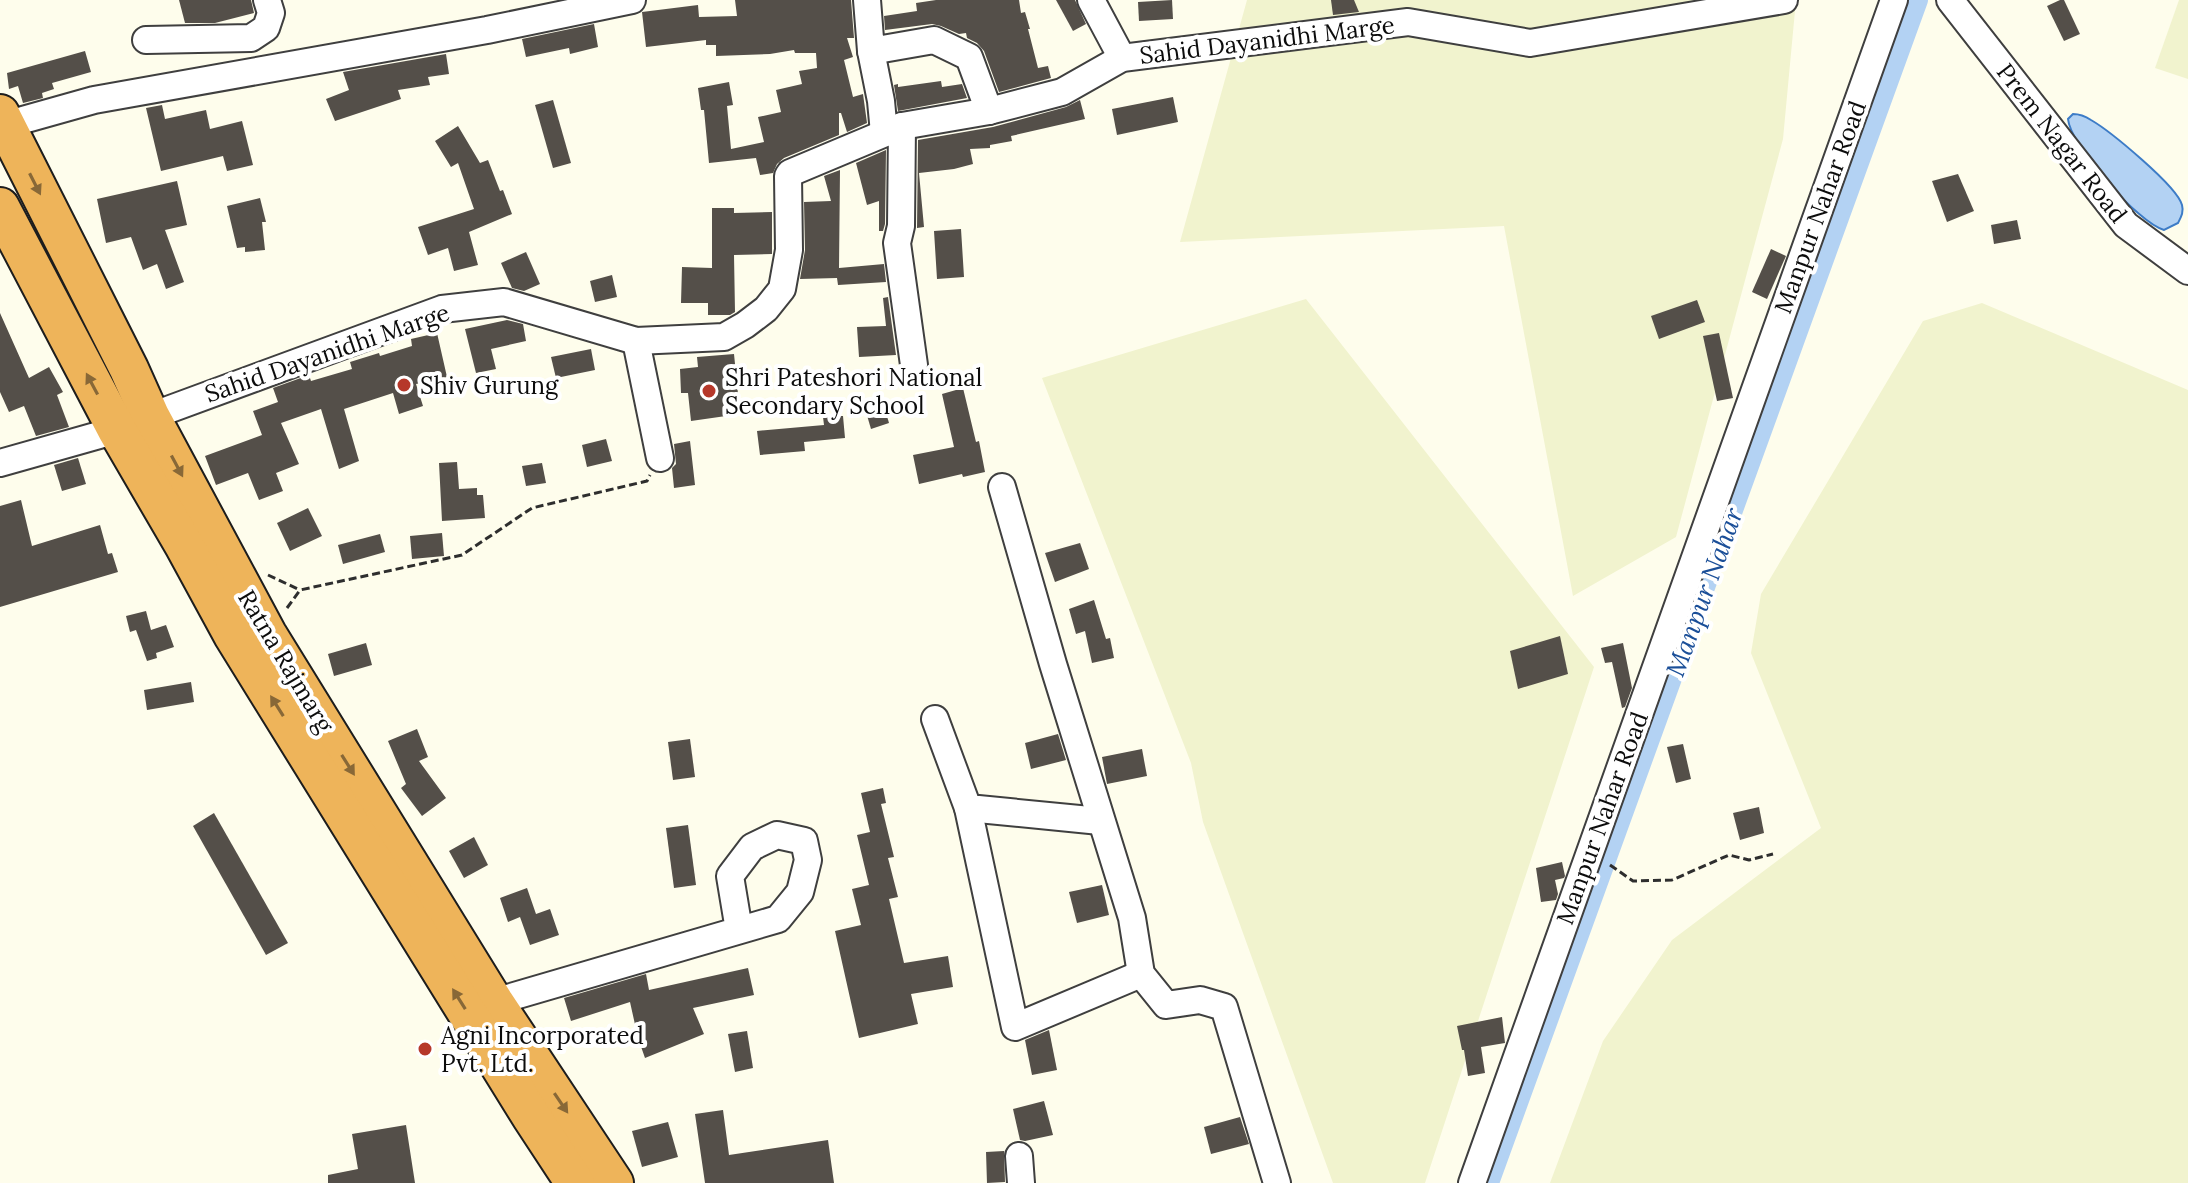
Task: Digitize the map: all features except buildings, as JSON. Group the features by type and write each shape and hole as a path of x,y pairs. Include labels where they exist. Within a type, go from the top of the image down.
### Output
{"highway":[{"name":"Ratna Rajmarg","path":"2,119 129,369 134,423 184,545 233,635 575,1183"},
{"name":"Ratna Rajmarg","path":"0,207 494,1002 614,1183"}],"street":[{"path":"146,40 251,38 266,28 271,13 267,0"},
{"path":"2,119 487,30 632,0"},
{"path":"867,0 871,51 881,101 893,129 901,226 897,243 914,365"},
{"path":"1091,0 1122,58"},
{"name":"Sahid Dayanidhi Marge","path":"0,463 134,423 442,309 504,302 636,341 724,337 766,309 782,289 789,250 790,173 893,129 989,111 1062,92 1122,58 1408,22 1530,43 1784,0"},
{"name":"Manpur Nahar Road","path":"1472,1183 1894,0"},
{"name":"Prem Nagar Road","path":"1950,0 2126,225 2188,271"},
{"path":"871,51 934,40 969,57 989,111"},
{"path":"636,341 660,458"},
{"path":"1002,487 1100,821 1132,918 1141,974 1166,1005 1200,1000 1224,1007 1277,1183"},
{"path":"935,719 968,808 1015,1027 1141,974"},
{"path":"968,808 1100,821"},
{"path":"494,1002 739,930"},
{"path":"1019,1156 1021,1183"}],"path":[{"path":"267,634 300,590 462,555 532,508 647,481 660,458"},
{"path":"1590,853 1633,881 1672,880 1729,855 1749,860 1773,854"}],"green space":[{"path":"1247,0 1796,0 1783,139 1676,537 1573,596 1504,226 1180,242"},
{"path":"2179,0 2188,0 2188,79 2155,68"},
{"path":"1306,299 1594,667 1425,1183 1333,1183 1203,822 1191,763 1042,378"},
{"path":"1982,303 2188,390 2188,1183 1550,1183 1603,1041 1672,940 1821,828 1751,653 1761,594 1923,321"}],"water":[{"path":"2073,114 2087,117 2113,135 2168,185 2182,205 2178,223 2164,230 2152,224 2123,199 2080,146 2068,119"}],"waterway":[{"name":"Manpur Nahar","path":"1489,1183 1918,0"}],"place":[{"name":"Shiv Gurung","path":"404,385"},
{"name":"Shri Pateshori National Secondary School","path":"709,391"},
{"name":"Agni Incorporated Pvt. Ltd.","path":"425,1049"}]}
